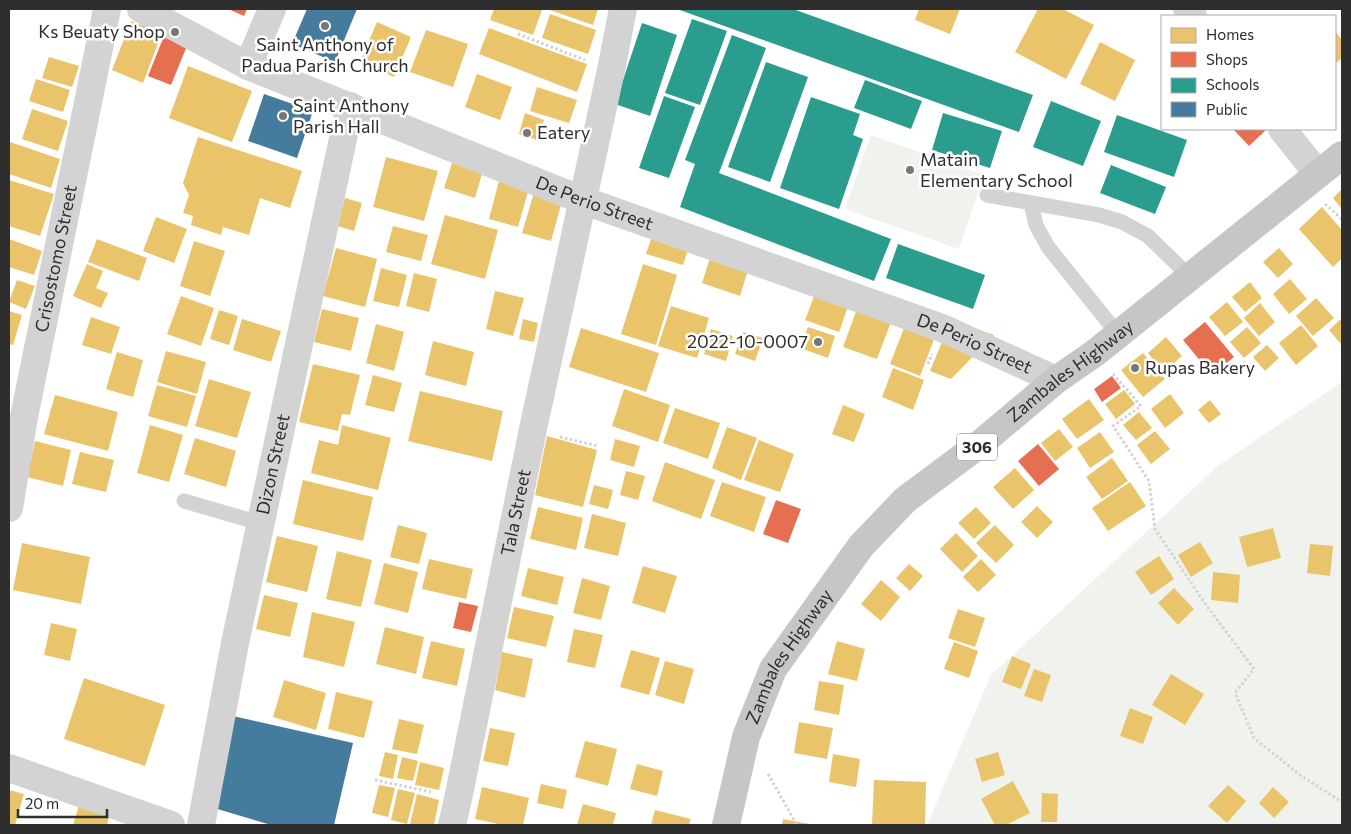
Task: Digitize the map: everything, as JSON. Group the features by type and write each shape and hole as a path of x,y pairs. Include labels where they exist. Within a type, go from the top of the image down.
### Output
{"main road":[{"name":"Zambales Highway","path":"726,825 746,737 773,669 861,546 905,500 980,444 1056,380 1095,353 1342,155"}],"street":[{"name":"Crisostomo Street","path":"9,508 24,416 107,9"},
{"name":"De Perio Street","path":"141,9 248,66 582,200 942,328 1056,380"},
{"path":"248,66 272,9"},
{"name":"Tala Street","path":"452,825 533,430 623,9"},
{"name":"Dizon Street","path":"201,825 235,643 350,106"},
{"path":"1283,130 1318,174"},
{"path":"9,768 171,825"}],"lane":[{"path":"987,195 1099,215 1122,222 1148,236 1190,277"},
{"path":"1031,203 1036,225 1048,247 1118,334"},
{"path":"184,501 260,523"}],"path":[{"path":"518,34 611,70"},
{"path":"1095,353 1141,406 1114,426 1149,481 1155,529 1206,605 1254,669 1235,693 1254,738 1300,775 1342,802"},
{"path":"533,430 598,446"},
{"path":"746,737 798,825"},
{"path":"375,780 458,799"}],"shaded area":[{"path":"871,135 984,175 959,249 845,209"},
{"path":"1342,382 1342,825 927,825 991,675 1219,465"}],"building: Homes":[{"path":"494,9 542,10 533,35 490,20"},
{"path":"547,9 598,9 593,25"},
{"path":"919,9 960,9 950,34 915,20"},
{"path":"1038,9 1063,9 1094,25 1066,79 1015,52"},
{"path":"550,14 596,30 588,54 542,38"},
{"path":"131,21 162,33 143,83 112,70"},
{"path":"377,22 411,37 394,77 360,62"},
{"path":"489,28 587,64 577,92 479,54"},
{"path":"426,30 468,44 453,87 410,72"},
{"path":"1336,32 1342,40 1342,58 1336,63"},
{"path":"1100,42 1135,60 1115,101 1080,84"},
{"path":"49,57 79,66 72,87 42,78"},
{"path":"188,66 252,91 232,142 169,118"},
{"path":"477,74 512,87 500,120 465,107"},
{"path":"36,79 70,90 63,112 29,101"},
{"path":"537,87 577,100 569,123 530,111"},
{"path":"32,109 68,121 58,151 22,139"},
{"path":"525,113 544,120 537,140 519,134"},
{"path":"198,137 302,171 290,208 260,198 249,235 223,227 221,235 191,225 193,216 183,213 189,195 183,183"},
{"path":"10,142 60,159 51,188 9,174"},
{"path":"455,154 485,163 475,198 444,188"},
{"path":"386,157 438,171 424,221 373,207"},
{"path":"501,173 531,181 518,227 489,219"},
{"path":"9,180 54,194 40,236 9,226"},
{"path":"536,186 564,194 551,241 522,233"},
{"path":"1342,189 1342,209 1333,198"},
{"path":"345,198 362,203 354,231 337,226"},
{"path":"1322,207 1342,230 1342,258 1333,267 1299,229"},
{"path":"445,215 498,230 485,279 431,264"},
{"path":"156,217 187,229 174,263 143,251"},
{"path":"393,226 428,235 421,261 386,252"},
{"path":"654,230 691,241 683,265 646,254"},
{"path":"9,239 42,251 34,275 9,267"},
{"path":"97,239 147,258 139,281 88,262"},
{"path":"194,241 225,251 210,296 180,286"},
{"path":"336,248 377,259 365,307 323,296"},
{"path":"1279,248 1293,264 1278,278 1263,262"},
{"path":"711,255 749,267 740,296 702,283"},
{"path":"87,264 103,271 96,288 108,293 101,308 73,296"},
{"path":"643,264 677,275 656,345 621,334"},
{"path":"381,268 407,275 399,307 373,301"},
{"path":"414,273 437,279 429,312 406,306"},
{"path":"1290,279 1307,299 1289,314 1273,294"},
{"path":"17,280 35,286 26,309 9,302"},
{"path":"1250,282 1262,298 1245,312 1232,297"},
{"path":"818,286 851,298 839,332 805,320"},
{"path":"495,291 524,298 513,336 486,329"},
{"path":"181,296 214,308 201,346 167,334"},
{"path":"1316,298 1334,318 1313,336 1296,316"},
{"path":"860,301 894,314 877,359 843,347"},
{"path":"1227,302 1243,322 1225,336 1209,317"},
{"path":"1260,303 1275,322 1259,336 1244,318"},
{"path":"671,306 709,318 697,358 658,346"},
{"path":"322,309 359,318 351,351 314,342"},
{"path":"219,310 238,316 229,345 210,339"},
{"path":"9,311 22,315 13,345 9,344"},
{"path":"91,317 120,327 111,354 82,345"},
{"path":"908,318 938,329 920,376 890,364"},
{"path":"1342,318 1342,345 1329,330"},
{"path":"242,319 281,331 271,362 233,350"},
{"path":"523,319 538,323 534,342 519,339"},
{"path":"951,320 994,335 951,379 930,371"},
{"path":"376,324 404,332 394,371 366,363"},
{"path":"1301,325 1318,346 1296,365 1279,343"},
{"name":"2022-10-0007","path":"808,327 835,336 828,358 800,348"},
{"path":"1247,327 1261,343 1244,358 1230,342"},
{"path":"581,328 659,353 646,392 569,367"},
{"path":"711,329 733,336 726,361 704,354"},
{"path":"743,332 763,338 755,361 735,354"},
{"path":"1166,337 1182,356 1163,372 1148,353"},
{"path":"433,341 474,352 466,386 425,375"},
{"path":"1267,345 1279,358 1265,371 1253,357"},
{"path":"166,351 206,362 197,394 157,382"},
{"path":"117,352 143,360 133,397 106,389"},
{"path":"1143,353 1165,379 1143,397 1121,370"},
{"path":"313,364 360,375 350,415 342,414 338,431 299,422"},
{"path":"893,368 924,380 913,410 882,397"},
{"path":"373,375 402,383 394,412 365,405"},
{"path":"209,379 251,392 237,438 195,426"},
{"path":"157,385 196,396 187,427 148,416"},
{"path":"624,389 670,405 658,442 612,426"},
{"path":"1124,390 1135,404 1116,419 1105,404"},
{"path":"420,391 503,411 492,461 408,441"},
{"path":"1170,394 1184,413 1165,428 1151,409"},
{"path":"55,395 118,412 108,451 44,434"},
{"path":"1089,399 1104,420 1077,439 1062,419"},
{"path":"1210,400 1221,414 1209,423 1198,410"},
{"path":"843,405 865,414 854,442 832,434"},
{"path":"675,408 720,423 708,459 663,443"},
{"path":"1139,412 1152,428 1136,440 1123,425"},
{"path":"150,425 183,435 169,482 137,473"},
{"path":"342,425 391,438 378,490 311,473 319,440 338,445"},
{"path":"727,427 757,438 741,480 712,468"},
{"path":"1059,429 1073,447 1055,461 1041,443"},
{"path":"1155,431 1170,449 1151,464 1137,445"},
{"path":"1100,432 1114,452 1090,468 1077,448"},
{"path":"547,436 597,450 583,507 535,495"},
{"path":"195,438 236,451 226,487 184,474"},
{"path":"615,439 640,446 634,467 610,460"},
{"path":"759,440 794,454 780,492 744,480"},
{"path":"35,441 71,450 63,486 27,477"},
{"path":"80,452 114,460 106,492 72,484"},
{"path":"1112,458 1128,481 1102,499 1086,477"},
{"path":"665,462 715,480 701,519 652,501"},
{"path":"1015,468 1034,490 1013,509 993,487"},
{"path":"626,471 645,476 638,500 620,495"},
{"path":"303,480 373,497 363,541 293,524"},
{"path":"722,482 766,497 754,532 710,516"},
{"path":"1130,482 1146,506 1108,531 1092,508"},
{"path":"594,485 613,490 608,509 589,504"},
{"path":"1037,506 1053,522 1037,538 1021,522"},
{"path":"538,507 583,518 576,550 530,539"},
{"path":"976,507 991,523 974,539 958,523"},
{"path":"592,514 626,523 618,556 584,548"},
{"path":"398,525 427,533 419,564 390,557"},
{"path":"995,525 1014,545 996,563 976,543"},
{"path":"1273,528 1281,558 1247,567 1239,537"},
{"path":"956,533 978,556 962,572 940,549"},
{"path":"277,536 318,546 307,592 266,582"},
{"path":"1200,542 1213,563 1191,577 1178,555"},
{"path":"22,543 90,557 81,604 13,590"},
{"path":"1310,544 1333,546 1330,576 1307,573"},
{"path":"337,551 372,560 361,607 326,599"},
{"path":"1159,556 1174,579 1151,595 1135,572"},
{"path":"429,559 473,569 466,599 422,589"},
{"path":"981,559 996,575 978,592 963,577"},
{"path":"384,563 418,572 408,613 374,604"},
{"path":"909,564 923,576 910,591 896,578"},
{"path":"643,566 677,576 665,613 632,603"},
{"path":"528,568 564,577 557,605 521,596"},
{"path":"1213,572 1240,575 1238,603 1211,600"},
{"path":"582,578 610,586 601,620 573,613"},
{"path":"881,580 900,597 881,621 861,604"},
{"path":"1174,588 1194,609 1178,625 1158,603"},
{"path":"264,595 298,603 290,637 256,629"},
{"path":"514,607 554,616 546,647 507,638"},
{"path":"958,609 985,618 975,647 948,638"},
{"path":"312,612 355,622 344,667 303,657"},
{"path":"51,623 77,629 70,661 44,655"},
{"path":"385,627 424,637 416,674 376,664"},
{"path":"574,629 603,635 595,668 567,662"},
{"path":"431,641 465,649 457,686 422,678"},
{"path":"837,641 865,649 857,681 828,674"},
{"path":"954,642 978,651 969,678 944,669"},
{"path":"631,650 660,658 649,695 620,687"},
{"path":"502,652 533,659 525,698 495,690"},
{"path":"1012,656 1031,664 1021,689 1002,682"},
{"path":"665,661 694,669 684,704 655,695"},
{"path":"1034,669 1051,675 1042,702 1024,696"},
{"path":"1171,674 1204,694 1185,725 1152,705"},
{"path":"84,678 165,705 145,766 64,739"},
{"path":"284,680 326,693 316,730 273,717"},
{"path":"819,681 844,685 839,715 814,710"},
{"path":"336,692 373,701 364,738 328,729"},
{"path":"1130,708 1153,717 1143,744 1120,736"},
{"path":"399,719 424,725 417,754 392,749"},
{"path":"799,722 833,728 827,759 794,753"},
{"path":"490,728 515,733 508,766 483,761"},
{"path":"585,741 617,749 608,786 575,777"},
{"path":"385,752 398,755 393,779 379,776"},
{"path":"998,752 1005,775 982,782 975,759"},
{"path":"833,754 860,759 856,787 829,782"},
{"path":"402,757 418,761 413,781 397,778"},
{"path":"420,762 444,768 439,790 415,785"},
{"path":"637,764 663,771 657,796 630,789"},
{"path":"874,780 926,782 925,825 872,825"},
{"path":"1013,781 1030,813 1006,825 995,825 981,799"},
{"path":"541,784 567,790 563,809 537,803"},
{"path":"379,785 395,788 388,817 372,813"},
{"path":"1228,785 1246,801 1227,823 1208,806"},
{"path":"482,787 529,798 523,825 503,825 475,819"},
{"path":"1273,787 1289,802 1274,818 1259,803"},
{"path":"398,789 415,793 407,824 391,820"},
{"path":"9,790 24,794 15,825 9,825"},
{"path":"1042,793 1058,794 1057,822 1041,822"},
{"path":"417,794 439,800 434,825 410,824"},
{"path":"81,799 111,809 107,825 73,825"},
{"path":"583,804 616,813 613,825 577,825"},
{"path":"655,810 691,819 689,825 651,825"},
{"path":"783,819 810,824 810,825 782,825"}],"building: Shops":[{"path":"228,9 247,9 244,16"},
{"path":"168,26 191,36 171,85 148,76"},
{"path":"1234,130 1266,130 1249,146"},
{"path":"1205,322 1234,357 1212,375 1183,340"},
{"path":"1112,376 1121,388 1102,402 1094,389"},
{"path":"1038,444 1059,469 1039,486 1018,461"},
{"path":"776,500 801,509 788,543 763,534"},
{"path":"459,602 478,606 471,632 453,628"}],"building: Schools":[{"path":"677,9 793,9 1033,95 1019,132"},
{"path":"692,19 727,31 700,105 665,93"},
{"path":"642,23 677,35 650,116 615,104"},
{"path":"732,35 766,48 719,173 891,239 874,281 680,207 695,164 685,160"},
{"path":"766,62 808,77 770,182 728,167"},
{"path":"865,80 922,101 911,129 854,108"},
{"path":"664,96 695,107 669,178 639,168"},
{"path":"811,97 860,114 853,135 863,139 839,209 780,188"},
{"path":"1051,101 1101,121 1083,166 1033,147"},
{"path":"943,113 1002,131 990,168 932,150"},
{"path":"1117,115 1187,140 1174,177 1104,152"},
{"path":"1111,165 1166,187 1155,214 1100,193"},
{"path":"898,244 985,275 973,309 886,278"}],"building: Public":[{"name":"Saint Anthony of Padua Parish Church","path":"307,9 357,9 335,62 292,44"},
{"path":"264,94 313,111 297,158 248,141"},
{"path":"233,716 353,743 334,825 271,825 214,808"}],"place":[{"name":"Saint Anthony of Padua Parish Church","path":"325,26"},
{"name":"Ks Beuaty Shop","path":"175,32"},
{"name":"Saint Anthony Parish Hall","path":"283,116"},
{"name":"Eatery","path":"527,133"},
{"name":"Matain Elementary School","path":"910,170"},
{"name":"2022-10-0007","path":"818,342"},
{"name":"Rupas Bakery","path":"1135,368"}]}
